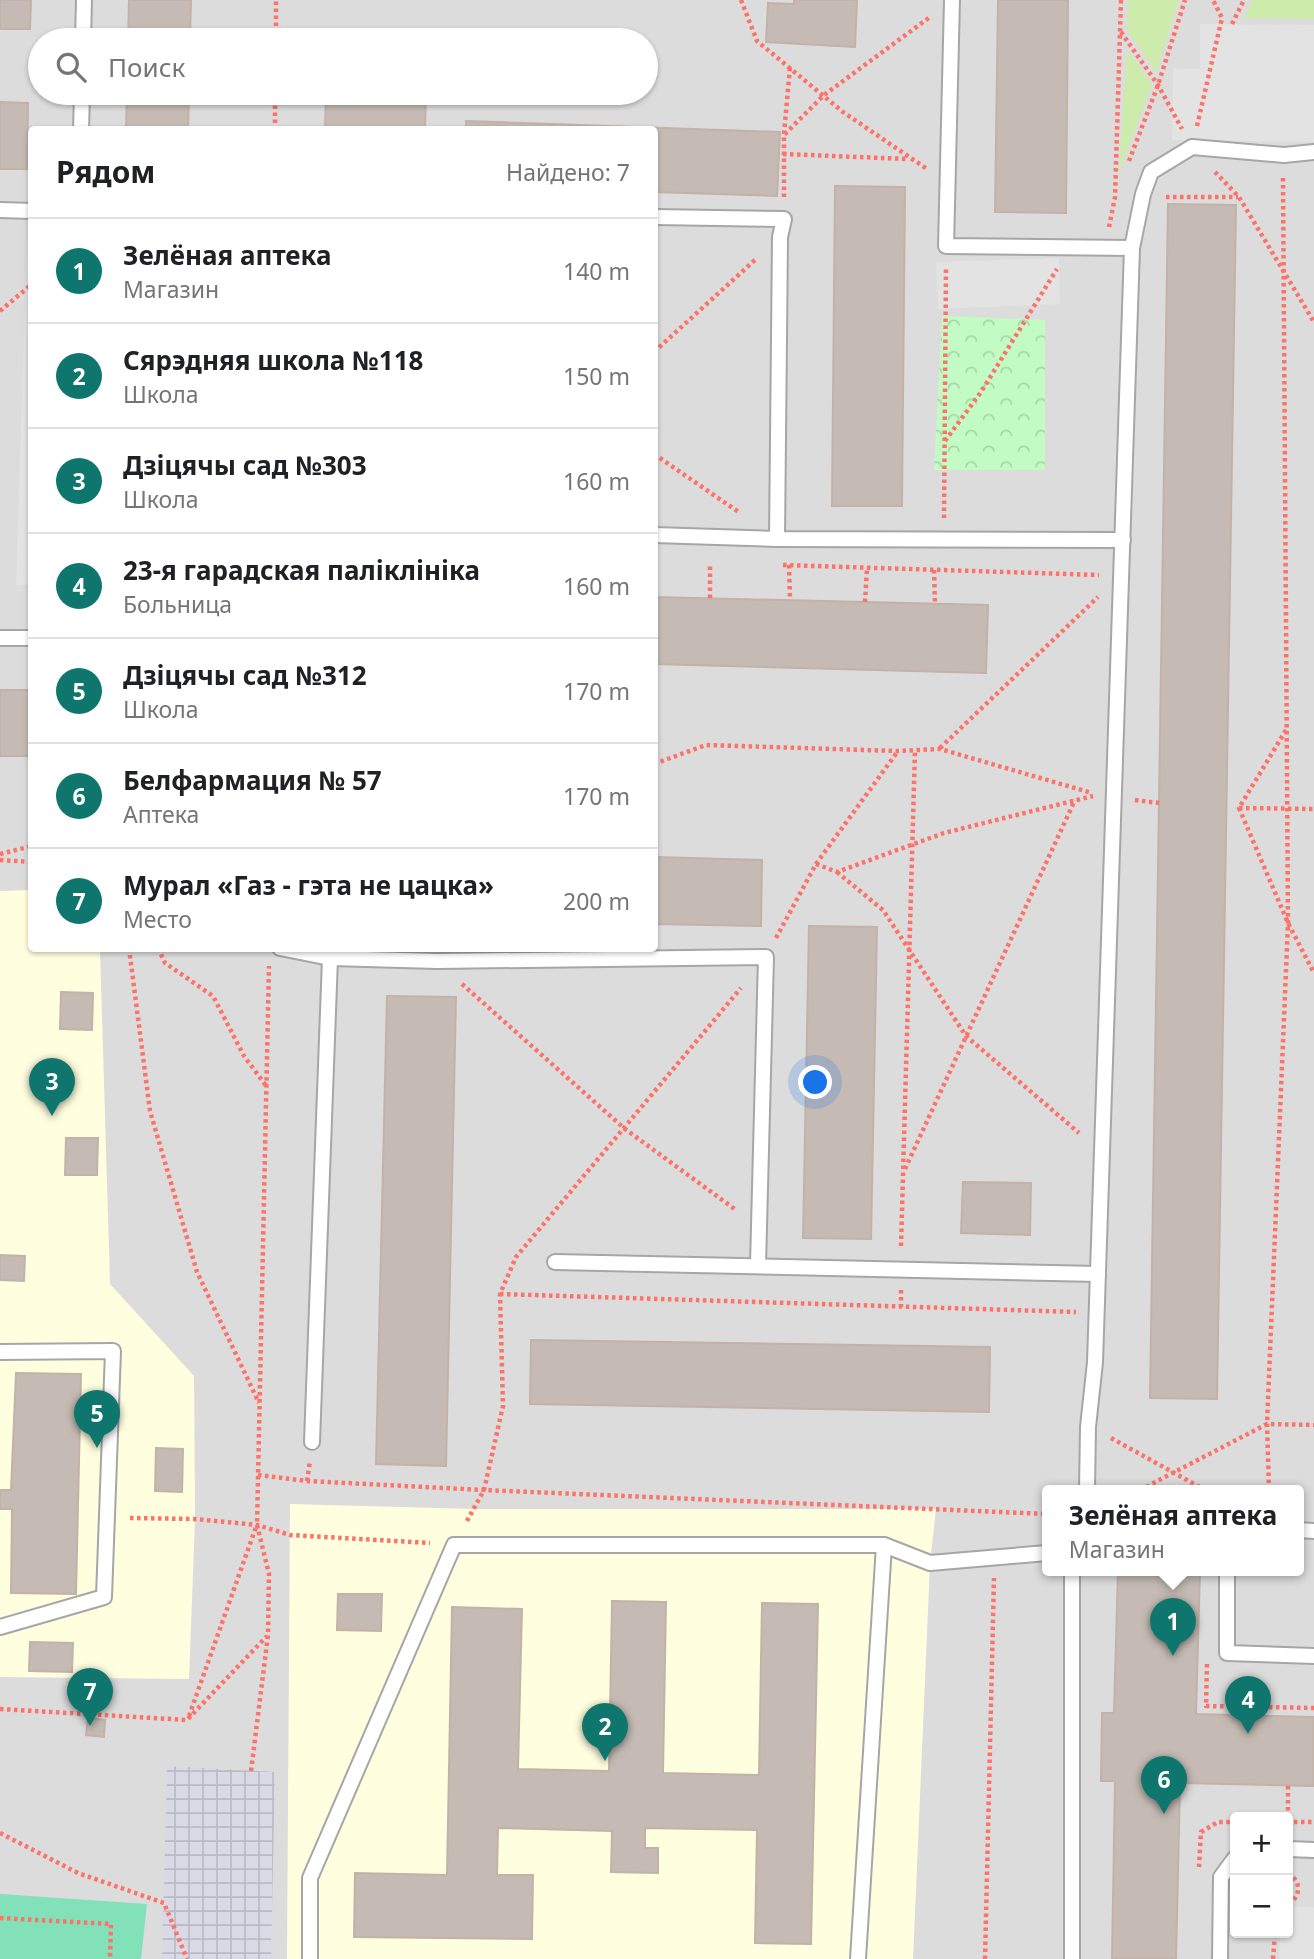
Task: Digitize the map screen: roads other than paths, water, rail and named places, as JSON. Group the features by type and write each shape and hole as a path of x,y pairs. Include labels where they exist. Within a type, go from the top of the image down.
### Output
{"lane":[{"path":"83,0 83,28"},
{"path":"952,0 946,246 1132,248"},
{"path":"81,126 82,105"},
{"path":"1087,1485 1098,1274 1132,248 1143,194 1151,172 1192,147 1284,155 1314,152"},
{"path":"0,210 28,211"},
{"path":"658,217 784,219 780,237 777,539"},
{"path":"658,535 777,539 1122,540"},
{"path":"0,638 28,638"},
{"path":"300,952 330,958 437,961 766,957 758,1265"},
{"path":"312,1442 330,958"},
{"path":"555,1262 1098,1274"},
{"path":"0,1352 113,1352 104,1597 0,1627"},
{"path":"310,1959 310,1878 454,1545 884,1545 930,1563 1042,1553"},
{"path":"858,1959 884,1545"},
{"path":"1072,1576 1072,1959"},
{"path":"1227,1576 1227,1653 1314,1656"},
{"path":"1293,1849 1314,1850"},
{"path":"1220,1959 1221,1877 1230,1865"}],"place":[{"name":"Дзіцячы сад №303","path":"52,1116"},
{"name":"Дзіцячы сад №312","path":"97,1448"},
{"name":"Зелёная аптека","path":"1173,1656"},
{"name":"Мурал «Газ - гэта не цацка»","path":"90,1726"},
{"name":"23-я гарадская паліклініка","path":"1248,1734"},
{"name":"Сярэдняя школа №118","path":"605,1761"},
{"name":"Белфармация № 57","path":"1164,1814"}]}
